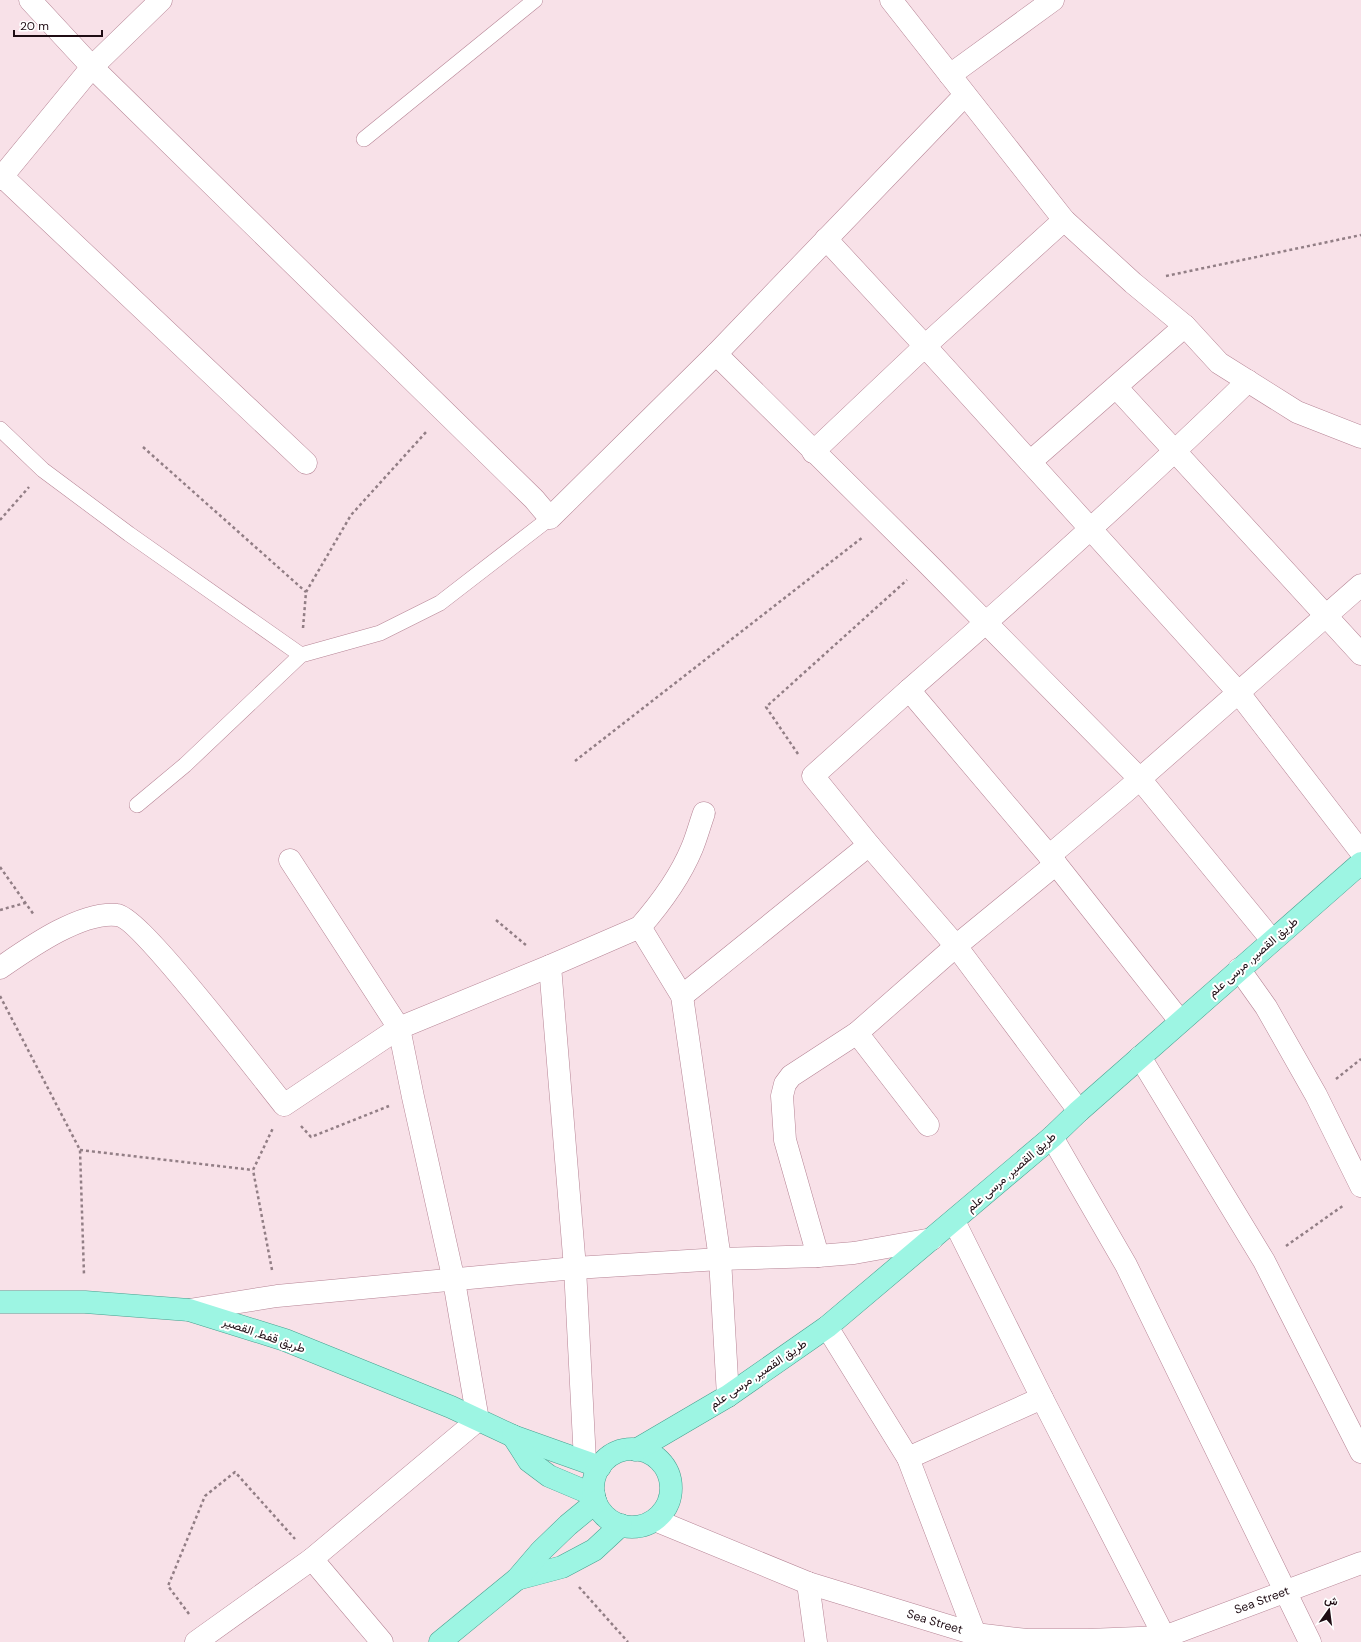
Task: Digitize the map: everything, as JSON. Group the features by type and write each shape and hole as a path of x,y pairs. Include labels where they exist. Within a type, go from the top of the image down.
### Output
{"main road":[{"name":"طريق القصير, مرسى علم","path":"636,1450 728,1396 827,1327 1052,1137 1180,1021 1361,863"},
{"name":"طريق قفط, القصير","path":"0,1302 85,1302 189,1310 285,1340 451,1407 513,1436 593,1464"},
{"path":"513,1436 529,1462 549,1476 595,1499"},
{"path":"636,1450 648,1453 659,1460 668,1474 671,1483 668,1503 661,1514 655,1520 638,1527 614,1523 603,1514 595,1499 593,1486 593,1464 622,1451 636,1450"},
{"path":"440,1642 517,1579 541,1551 595,1499"},
{"path":"517,1579 562,1567 594,1550 621,1525"}],"street":[{"path":"30,0 92,67 445,411 534,499 550,518 716,354 965,95"},
{"path":"160,0 92,67 2,178 306,463"},
{"path":"891,0 1064,220 1133,283 1185,326 1219,363 1297,412 1361,437"},
{"path":"950,75 1053,0"},
{"path":"814,452 926,346 1064,220"},
{"path":"826,239 926,346 1238,692 1361,852"},
{"path":"1030,462 1185,326"},
{"path":"716,354 927,563 1140,779 1271,939 1270,942"},
{"path":"1079,1111 956,946 869,845 813,776 1176,451 1248,381"},
{"path":"1116,387 1361,654"},
{"path":"818,1256 785,1140 782,1096 785,1084 791,1076 856,1033 1053,860 1140,779 1238,692 1361,585"},
{"path":"909,690 1053,860 1180,1021"},
{"path":"0,968 48,936 98,915 118,915 133,924 174,969 284,1106 400,1028 640,927 661,902 676,879 692,848 704,813"},
{"path":"682,996 869,845"},
{"path":"204,1639 312,1559 478,1420 454,1281 413,1097 400,1028 290,860"},
{"path":"640,927 682,996 720,1259 728,1396"},
{"path":"550,966 593,1464"},
{"path":"1239,970 1266,1007 1316,1095 1355,1194"},
{"path":"856,1033 928,1125"},
{"path":"1140,1057 1264,1261 1361,1452"},
{"path":"1052,1137 1126,1265 1310,1642"},
{"path":"954,1221 1042,1398 1166,1639"},
{"path":"189,1310 277,1296 454,1281 575,1268 720,1259 818,1256 854,1253 932,1239"},
{"path":"827,1327 908,1458 975,1634"},
{"path":"908,1458 1042,1398"},
{"name":"Sea Street","path":"655,1520 808,1583 975,1634 1028,1641 1166,1639 1361,1563"},
{"path":"312,1559 382,1642"},
{"path":"808,1583 816,1642"}],"lane":[{"path":"364,139 534,0"},
{"path":"0,430 43,470 129,534 301,655"},
{"path":"137,805 185,765 301,655 380,633 440,603 550,518"}],"path":[{"path":"1133,283 1361,235"},
{"path":"301,655 306,592 351,515 445,411"},
{"path":"143,447 306,592"},
{"path":"0,520 43,470"},
{"path":"575,761 884,521"},
{"path":"813,776 766,706 927,563"},
{"path":"0,867 48,936"},
{"path":"0,910 25,903"},
{"path":"496,920 550,966"},
{"path":"0,996 80,1150 85,1302"},
{"path":"277,1296 253,1170 284,1106 311,1137 413,1097"},
{"path":"80,1150 253,1170"},
{"path":"1264,1261 1355,1194"},
{"path":"204,1639 168,1586 205,1496 236,1472 312,1559"},
{"path":"562,1567 628,1642"}]}
